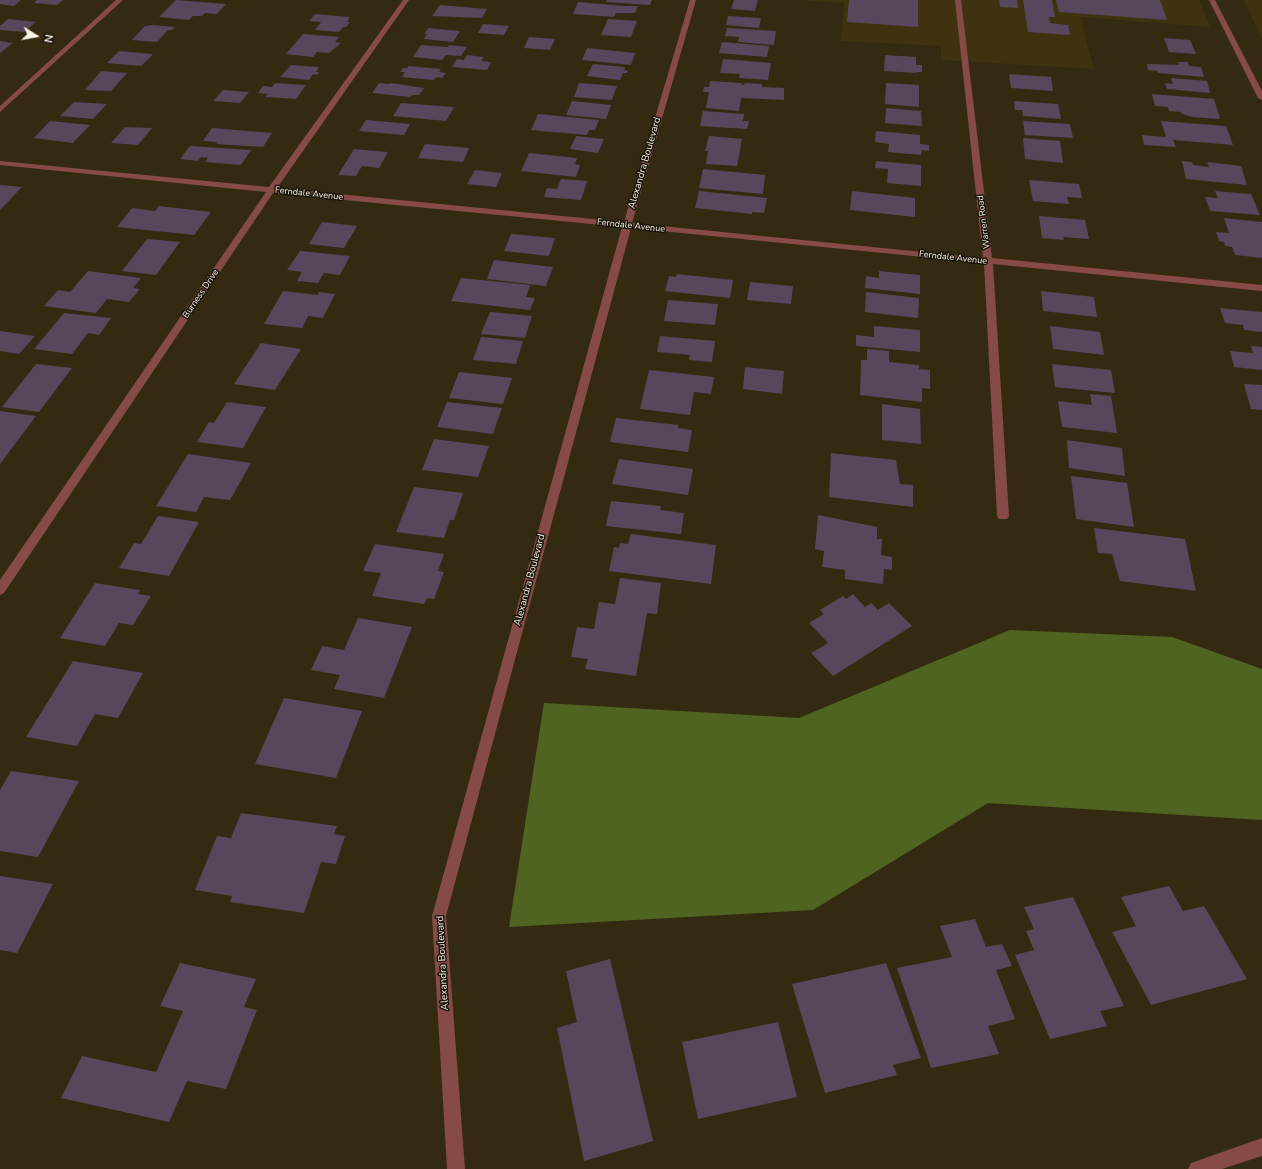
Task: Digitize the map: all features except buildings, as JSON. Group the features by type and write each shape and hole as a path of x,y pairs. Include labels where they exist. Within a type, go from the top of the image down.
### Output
{"street":[{"path":"0,110 120,0"},
{"name":"Burness Drive","path":"0,590 271,190 406,0"},
{"name":"Alexandra Boulevard","path":"456,1169 438,916 627,226 693,0"},
{"name":"Warren Road","path":"958,0 988,261 1004,516"},
{"path":"1212,0 1262,98"},
{"name":"Ferndale Avenue","path":"0,163 1262,288"},
{"path":"1197,1169 1262,1147"}],"shaded area":[{"path":"797,0 1199,0 1210,27 1080,17 1094,69 941,60 941,46 841,41 844,3"},
{"path":"1244,0 1262,0 1262,38 1261,38"}],"green space":[{"path":"1010,630 1172,637 1262,669 1262,820 988,803 813,910 509,927 544,703 799,718"}]}
